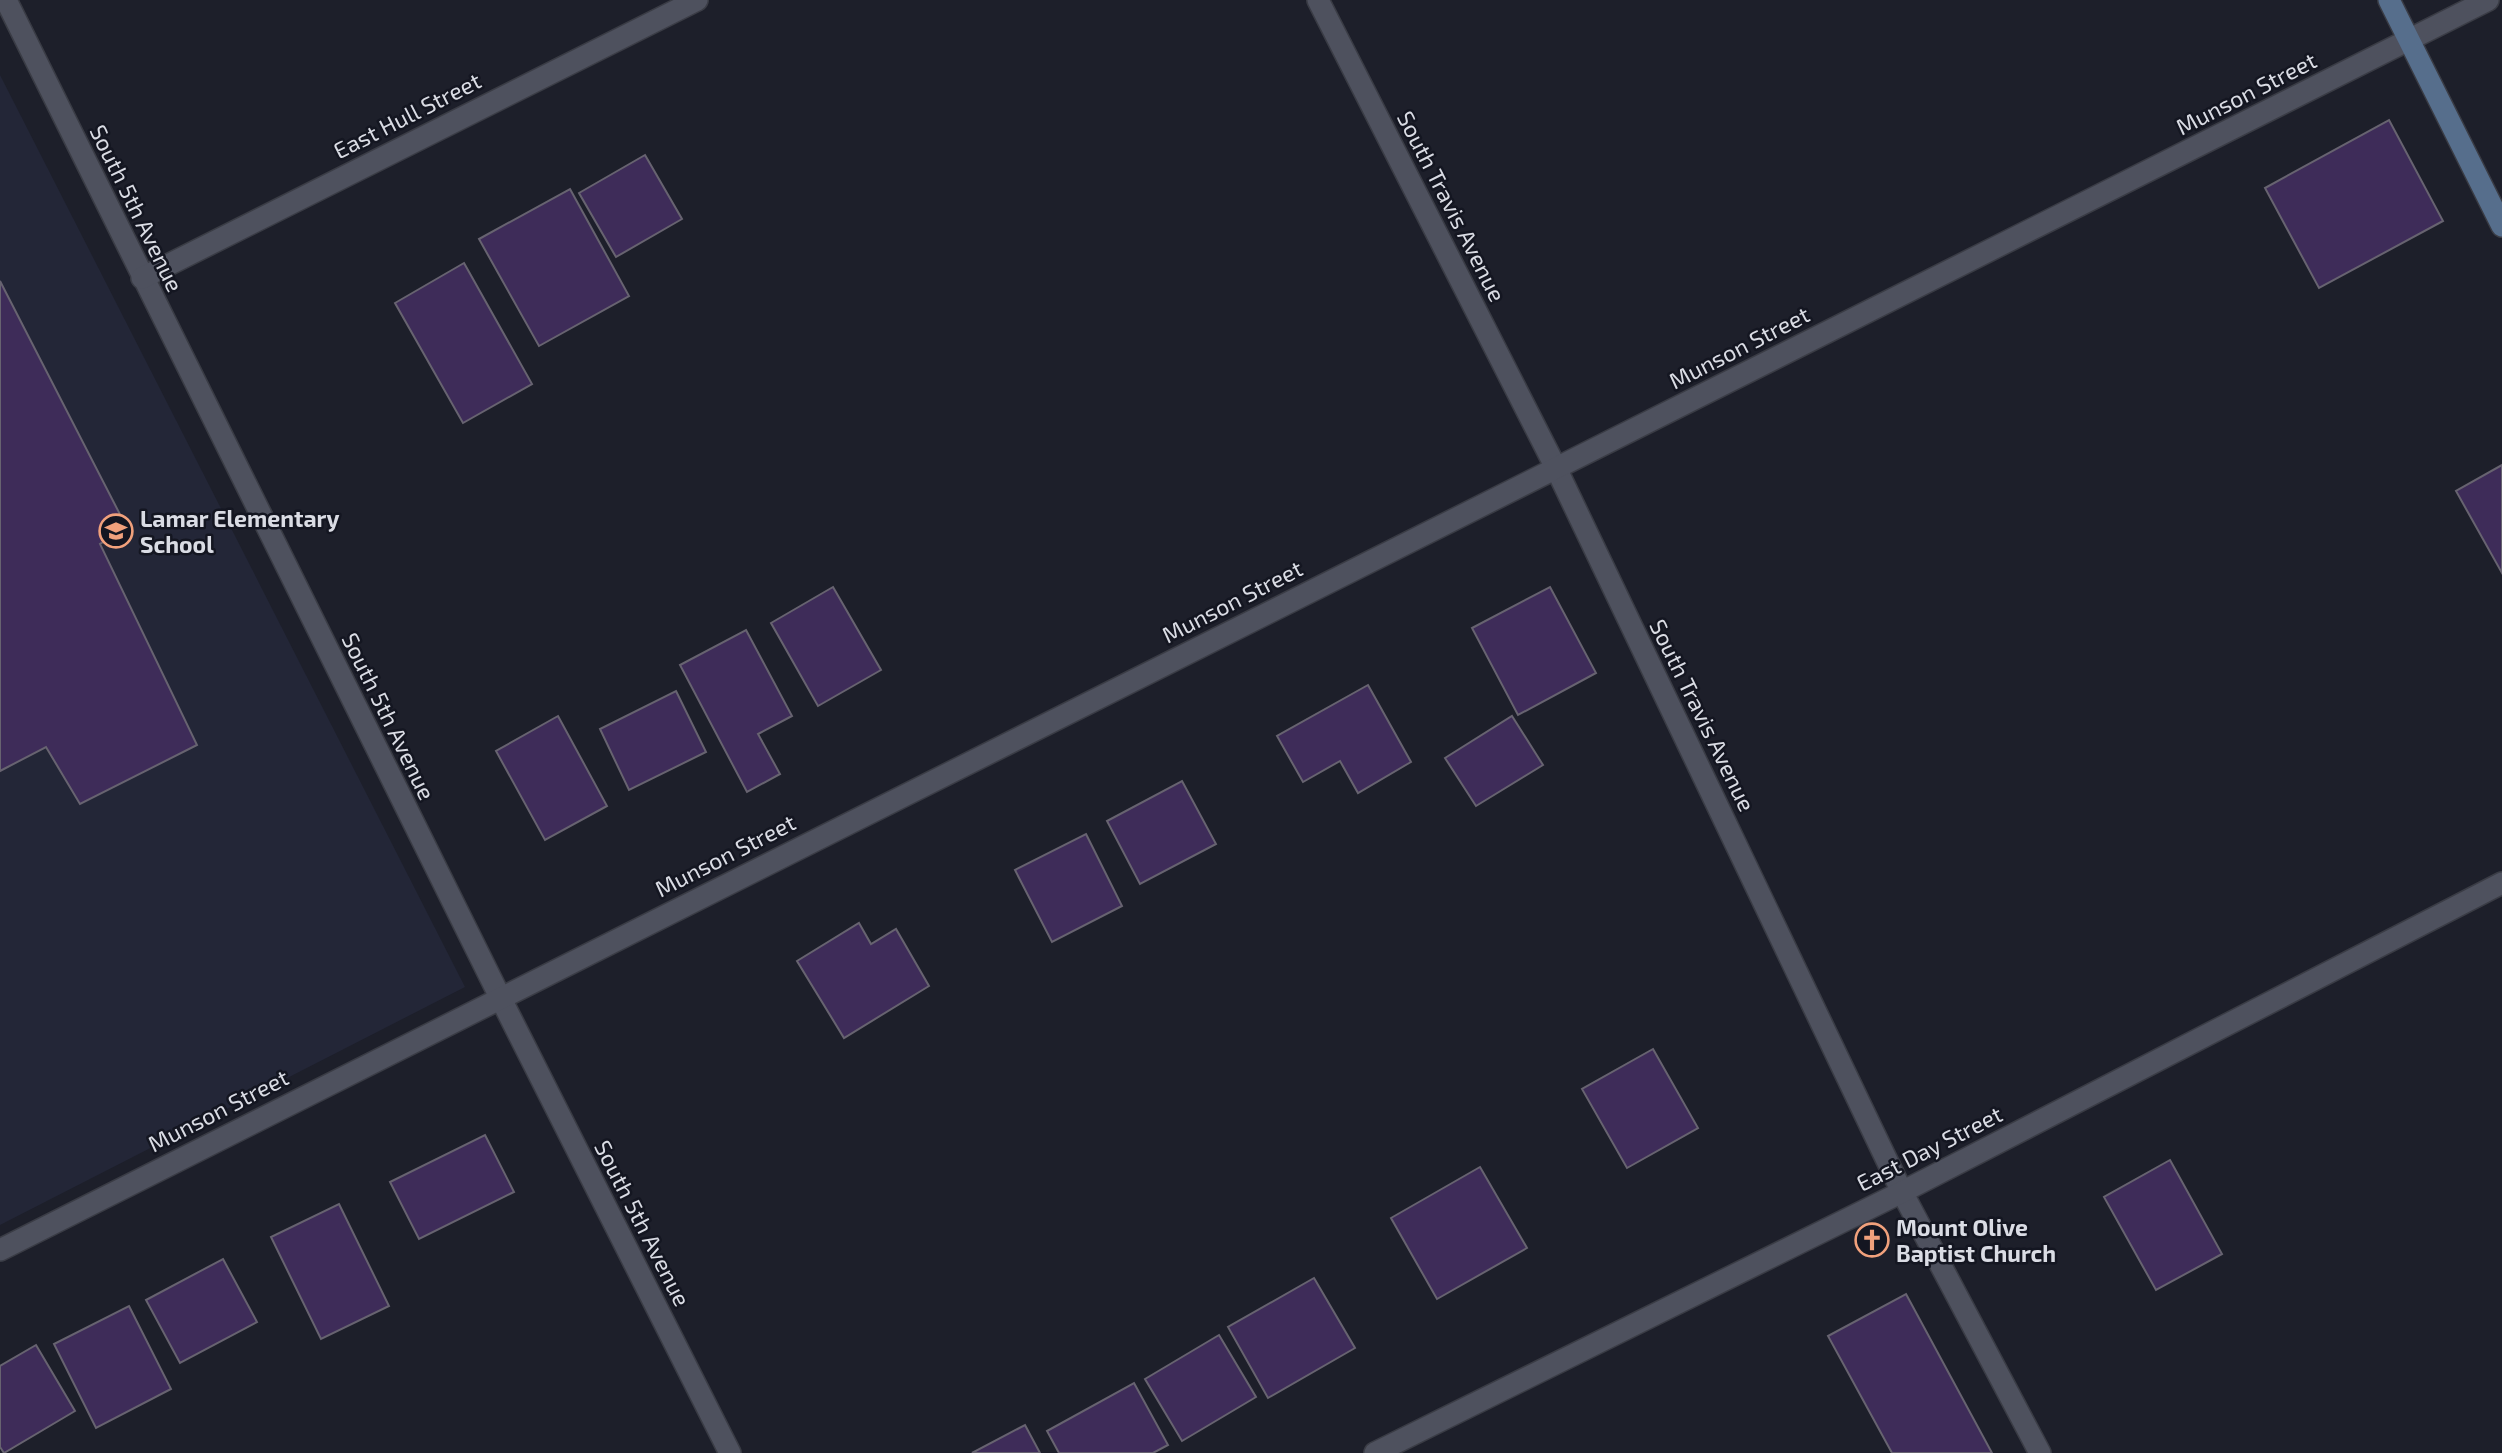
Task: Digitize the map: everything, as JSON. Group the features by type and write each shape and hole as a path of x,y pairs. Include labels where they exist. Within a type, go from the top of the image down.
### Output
{"main road":[{"path":"2389,0 2502,226"}],"street":[{"name":"South 5th Avenue","path":"6,0 500,998 730,1453"},
{"name":"East Hull Street","path":"142,278 697,0"},
{"name":"South Travis Avenue","path":"1318,0 1556,468 1902,1192 2040,1453"},
{"name":"Munson Street","path":"0,1250 2488,0"},
{"name":"East Day Street","path":"1375,1453 1902,1192 2502,883"}],"shaded area":[{"name":"Lamar Elementary School","path":"0,75 465,987 0,1225"}],"building":[{"path":"2389,120 2443,221 2319,288 2265,188"},
{"path":"645,155 682,219 616,257 579,193"},
{"path":"570,189 629,296 539,346 479,239"},
{"path":"464,263 532,384 463,423 395,303"},
{"path":"0,281 127,528 100,544 197,745 80,804 46,747 0,771"},
{"path":"2502,465 2502,573 2456,491"},
{"path":"833,587 881,670 818,706 771,623"},
{"path":"1550,587 1596,673 1518,715 1472,628"},
{"path":"746,630 792,716 758,734 780,774 747,792 680,665"},
{"path":"1368,685 1411,762 1358,793 1340,761 1303,782 1277,736"},
{"path":"676,691 706,752 629,790 600,729"},
{"path":"558,716 607,806 545,840 496,751"},
{"path":"1512,716 1543,765 1476,806 1445,758"},
{"path":"1182,781 1216,844 1140,884 1107,821"},
{"path":"1086,834 1122,906 1052,942 1015,870"},
{"path":"859,923 871,944 896,929 929,986 844,1038 797,961"},
{"path":"1653,1049 1698,1128 1627,1168 1582,1089"},
{"path":"485,1135 514,1192 419,1239 390,1182"},
{"path":"2170,1160 2222,1254 2156,1290 2104,1197"},
{"path":"1480,1167 1527,1248 1437,1299 1391,1218"},
{"path":"339,1204 389,1306 321,1339 271,1237"},
{"path":"223,1259 257,1322 180,1363 146,1300"},
{"path":"1314,1278 1355,1348 1268,1398 1228,1327"},
{"path":"1906,1294 1992,1453 1892,1453 1828,1336"},
{"path":"129,1306 171,1389 96,1428 54,1344"},
{"path":"1219,1335 1256,1397 1182,1441 1145,1379"},
{"path":"36,1345 75,1411 4,1453 0,1447 0,1366"},
{"path":"1134,1383 1168,1445 1153,1453 1059,1453 1047,1431"},
{"path":"1025,1425 1040,1453 972,1453"}],"place":[{"name":"Lamar Elementary School","path":"116,531"},
{"name":"Mount Olive Baptist Church","path":"1872,1240"}]}
